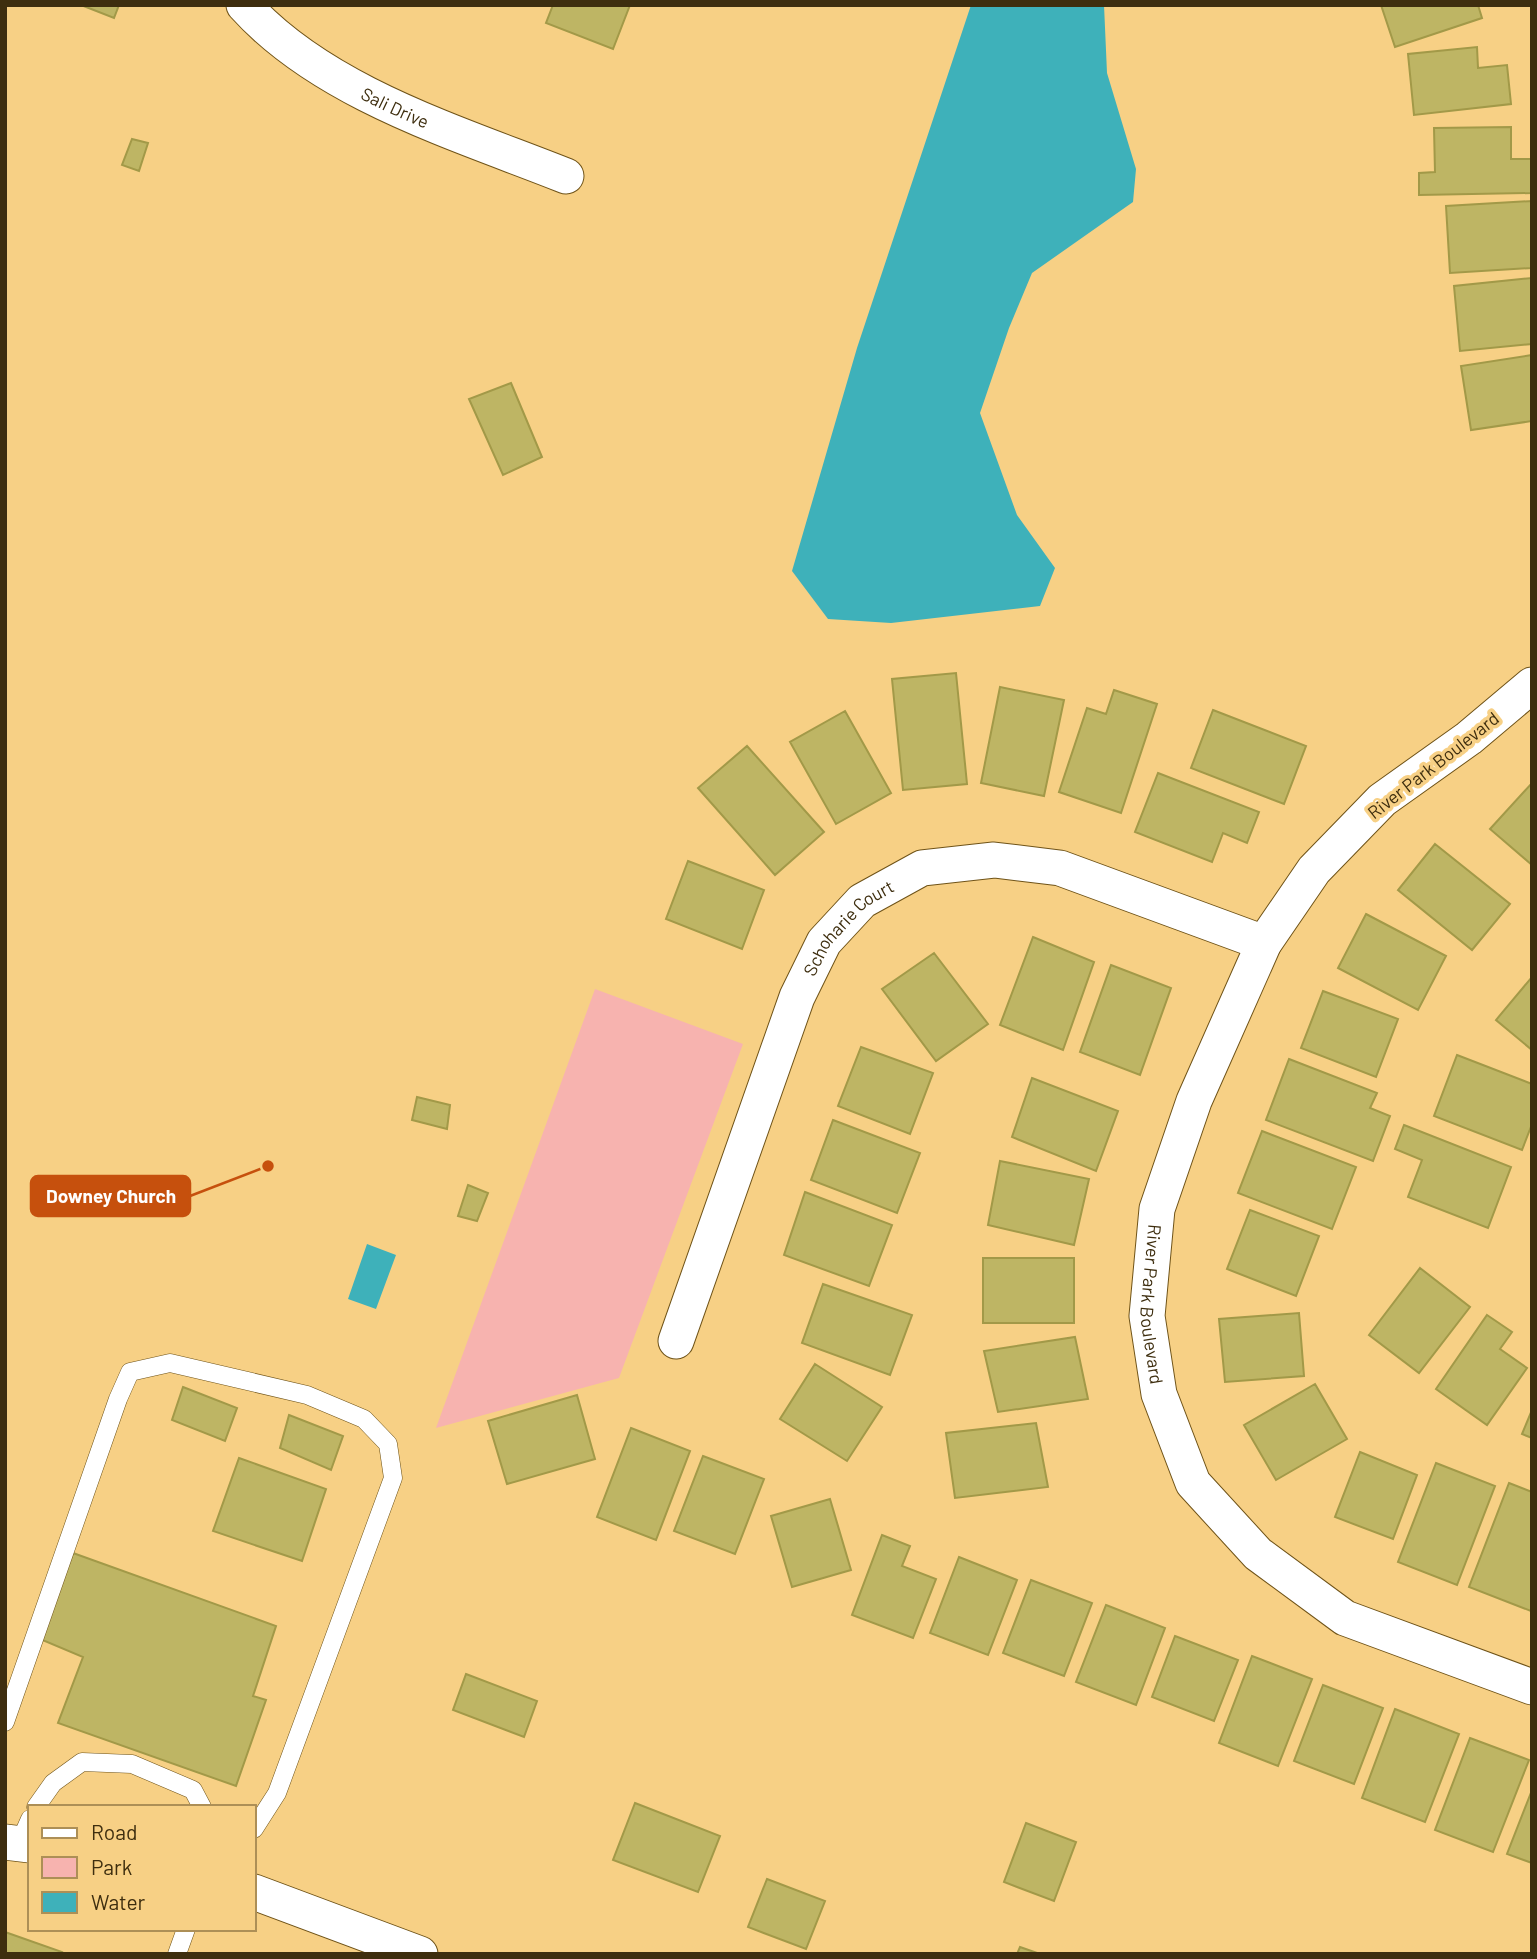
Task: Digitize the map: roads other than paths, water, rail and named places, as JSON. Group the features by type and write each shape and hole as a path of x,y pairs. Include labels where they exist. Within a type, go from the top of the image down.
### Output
{"street":[{"name":"Sali Drive","path":"244,5 255,18 316,65 379,101 566,176"},
{"name":"River Park Boulevard","path":"1532,685 1469,738 1382,800 1314,870 1264,943 1194,1101 1157,1209 1147,1316 1159,1394 1193,1483 1258,1555 1345,1618 1532,1687"},
{"name":"Schoharie Court","path":"676,1341 797,998 824,942 862,901 922,868 993,860 1060,867 1264,943"},
{"path":"256,1893 420,1954"}],"lane":[{"path":"5,1722 118,1399 130,1373 170,1363 307,1395 364,1419 388,1444 393,1478 277,1793 256,1826"},
{"path":"37,1805 53,1783 82,1762 132,1764 193,1790 201,1805"},
{"path":"177,1954 185,1931"}],"water":[{"path":"971,5 1104,5 1107,73 1136,169 1133,202 1032,273 1009,328 980,413 1017,515 1055,568 1040,606 891,623 828,619 792,571 857,348"},
{"path":"367,1244 396,1255 376,1309 348,1299"}],"place":[{"name":"Downey Church","path":"268,1166"}]}
